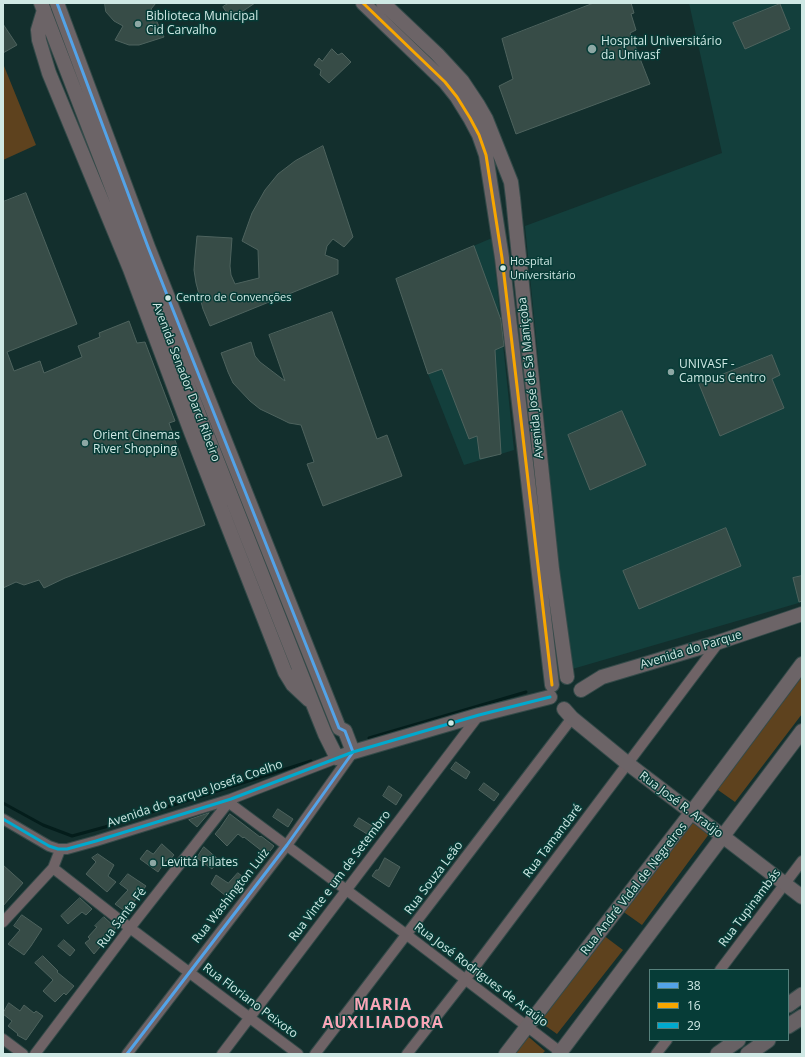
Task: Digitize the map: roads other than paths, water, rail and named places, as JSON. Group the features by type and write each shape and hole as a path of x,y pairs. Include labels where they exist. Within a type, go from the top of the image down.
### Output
{"main road":[{"path":"57,3 148,247 342,729 351,745 353,752"},
{"name":"Avenida José de Sá Maniçoba","path":"363,3 445,82 470,118 479,135 486,155 503,265 551,691"},
{"name":"Avenida José de Sá Maniçoba","path":"383,3 437,54 462,81 478,104 486,119 511,182 552,569 567,677"},
{"path":"42,7 38,30 39,40 49,73 130,269 285,672 293,685 313,704"},
{"name":"Avenida Senador Darcí Ribeiro","path":"42,7 200,417 325,734 337,758"},
{"path":"490,187 511,182"},
{"path":"497,230 516,225"},
{"path":"192,432 200,417"},
{"name":"Avenida do Parque","path":"575,705 602,677 719,642 802,614"},
{"name":"Rua André Vidal de Negreiros","path":"506,1054 691,813 802,664"},
{"path":"337,758 375,745 479,715 551,691 559,679 567,677 576,681 580,685 575,705 555,706 552,702 551,691"},
{"name":"Rua José R. Araújo","path":"575,705 627,764 802,897"},
{"path":"325,734 342,729"},
{"path":"342,729 358,743 365,746 375,745"},
{"path":"561,1053 802,732"},
{"path":"789,1004 802,995"},
{"path":"789,1025 802,1017"},
{"path":"718,1054 737,1041"},
{"path":"748,1054 767,1041"}],"street":[{"name":"Rua Tamandaré","path":"407,1054 465,980 719,642"},
{"name":"Rua Souza Leão","path":"315,1054 407,935 575,705"},
{"name":"Rua Vinte e um de Setembro","path":"222,1054 479,715"},
{"name":"Rua Washington Luiz","path":"127,1054 287,845 353,752"},
{"name":"Avenida do Parque Josefa Coelho","path":"60,850 78,847 230,800 337,758"},
{"name":"Rua José Rodrigues de Araújo","path":"230,800 561,1053"},
{"name":"Rua Santa Fé","path":"35,1054 130,928 230,800"},
{"path":"3,819 49,846 60,850 53,868 3,922"},
{"name":"Rua Tupinambás","path":"721,969 802,861"},
{"name":"Rua Floriano Peixoto","path":"53,868 130,928 298,1054"},
{"path":"3,1039 23,1054"},
{"path":"656,1054 666,1041"}],"waterway":[{"path":"369,738 526,692"},
{"path":"3,803 43,825 72,836 105,827 311,761"}],"place":[{"name":"Biblioteca Municipal Cid Carvalho","path":"138,24"},
{"name":"Hospital Universitário da Univasf","path":"592,49"},
{"name":"Hospital Universitário","path":"503,268"},
{"name":"Centro de Convenções","path":"168,298"},
{"name":"UNIVASF - Campus Centro","path":"671,372"},
{"name":"Orient Cinemas River Shopping","path":"85,443"},
{"name":"Levittá Pilates","path":"153,863"}],"district":[{"name":"MARIA AUXILIADORA","path":"383,1014"}]}
